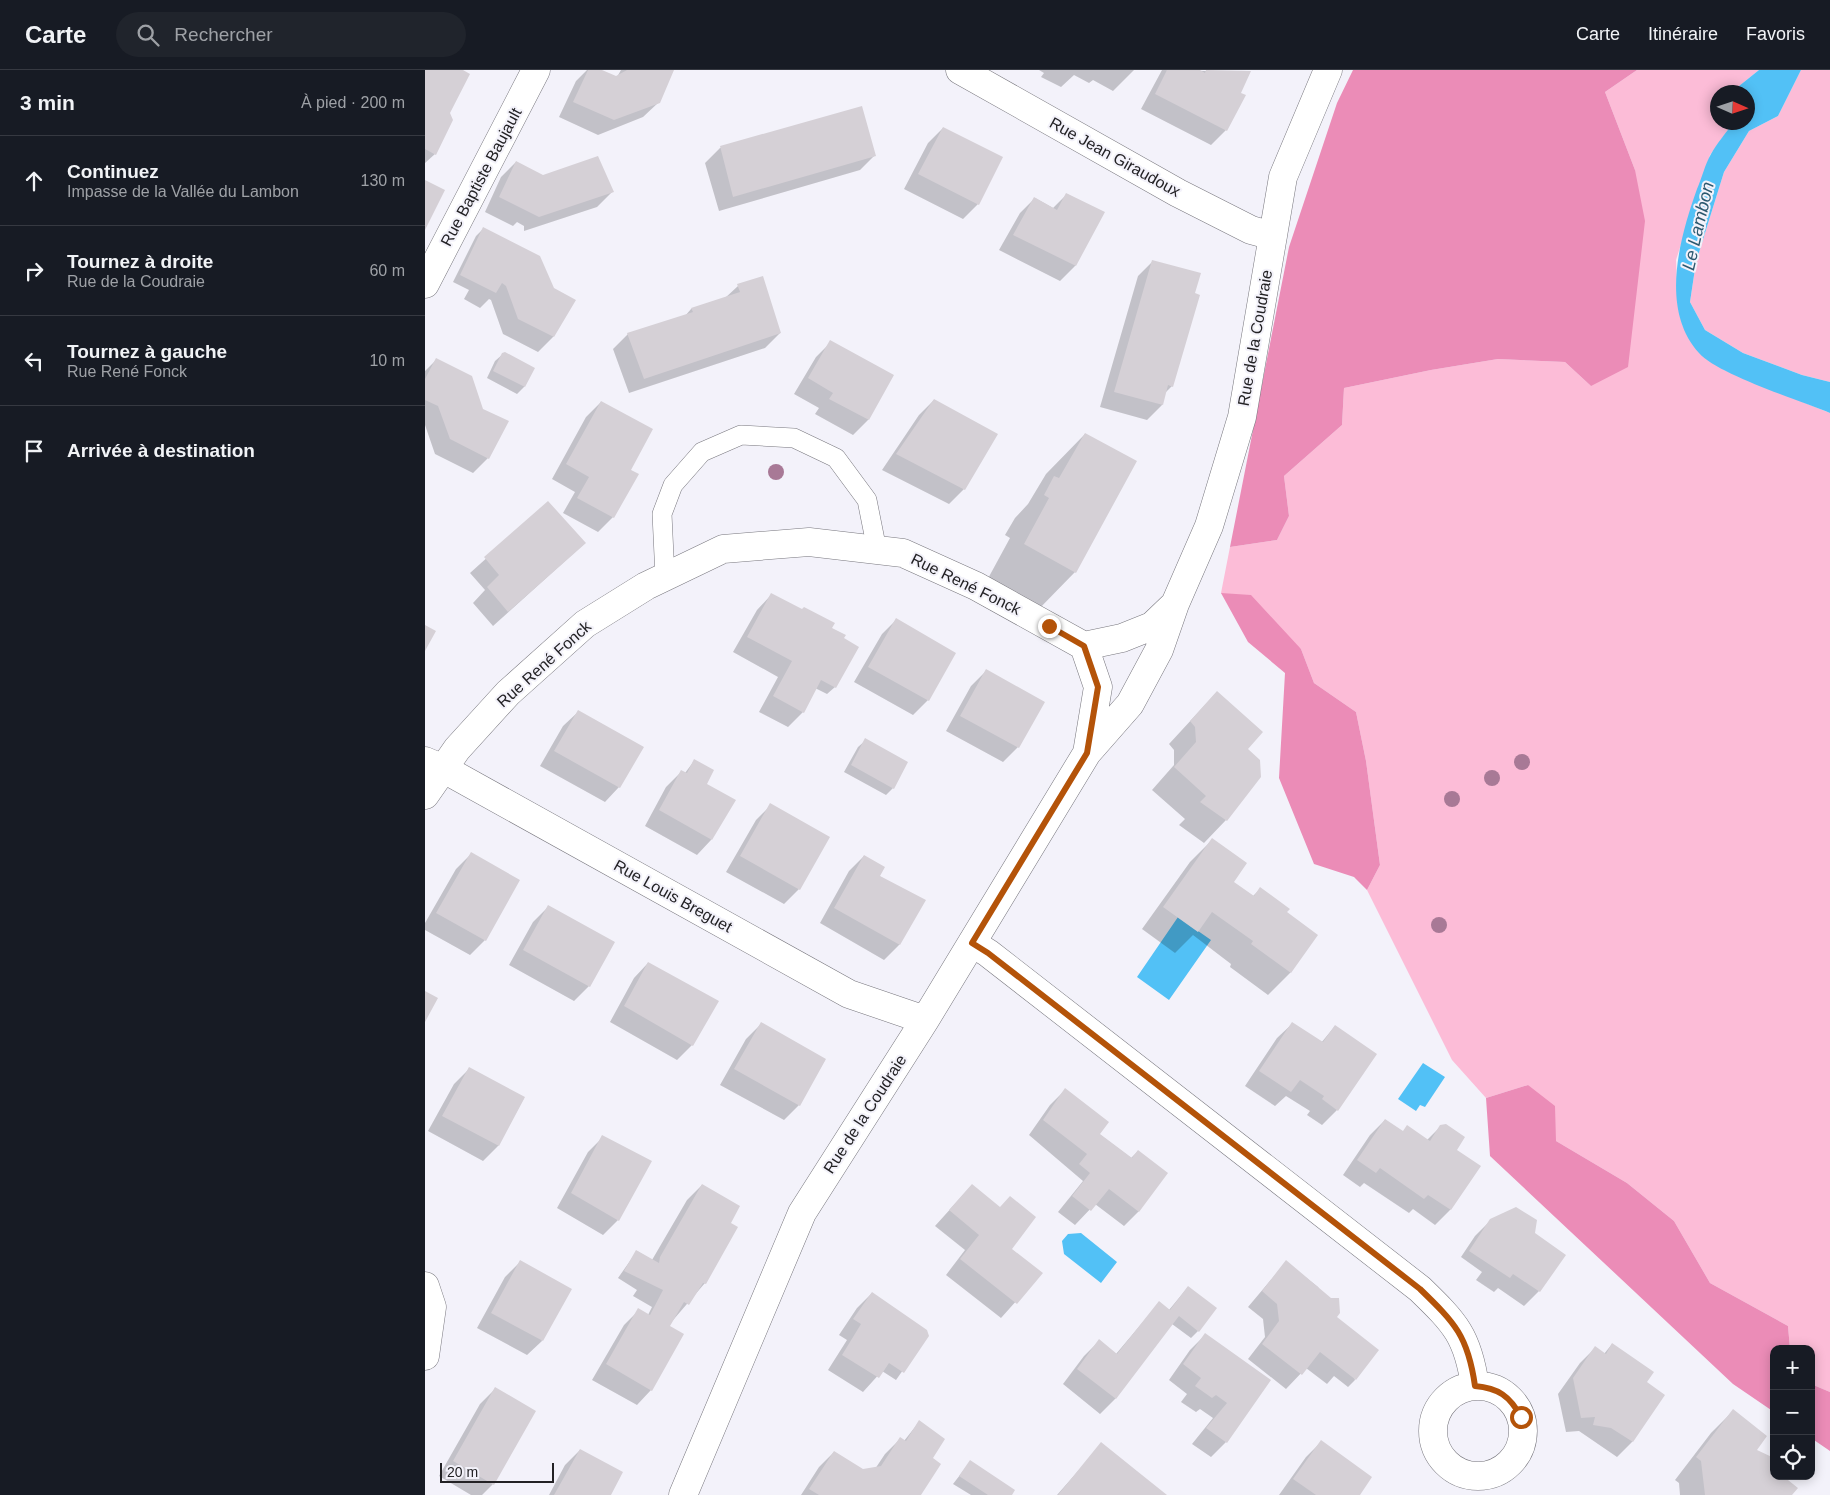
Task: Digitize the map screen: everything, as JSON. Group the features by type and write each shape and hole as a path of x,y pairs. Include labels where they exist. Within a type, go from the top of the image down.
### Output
{"street":[{"name":"Rue Baptiste Baujault","path":"425,284 536,70"},
{"name":"Rue Jean Giraudoux","path":"961,70 1178,192 1251,230 1273,236"},
{"name":"Rue de la Coudraie","path":"683,1495 802,1213 925,1020 1087,753 1130,704 1159,650 1175,604 1209,526 1241,417 1283,177 1328,70"},
{"name":"Rue René Fonck","path":"425,796 435,765 457,749 508,693 585,624 646,586 723,549 809,542 903,554 976,586 1084,646"},
{"name":"Rue de la Coudraie","path":"1087,753 1098,687 1084,646 1122,638 1152,626 1175,604"},
{"name":"Rue Louis Breguet","path":"435,765 849,994 925,1020"},
{"path":"972,943 996,959 1420,1289 1445,1312 1462,1334 1471,1359 1475,1386"},
{"path":"425,1286 432,1307 425,1356"},
{"path":"1475,1386 1490,1387 1509,1398 1521,1417 1523,1431 1521,1446 1514,1459 1503,1469 1493,1485 1475,1476 1462,1474 1450,1467 1435,1445 1435,1418 1441,1406 1456,1392 1475,1386"}],"lane":[{"path":"665,577 661,514 673,485 702,452 741,435 794,438 836,458 867,500 877,550"}],"shaded area":[{"path":"1353,70 1637,70 1605,92 1635,170 1645,221 1628,367 1591,386 1565,362 1498,359 1431,370 1344,388 1342,425 1284,476 1289,516 1277,540 1230,547 1289,247 1337,103"},
{"path":"1637,70 1759,70 1740,85 1710,85 1710,130 1728,130 1710,155 1676,260 1678,307 1683,327 1724,370 1830,413 1830,1392 1815,1386 1815,1345 1790,1345 1788,1326 1710,1283 1674,1221 1627,1183 1556,1141 1528,1085 1486,1098 1452,1060 1367,890 1380,865 1366,761 1356,712 1314,683 1301,649 1221,593 1230,547 1277,540 1289,516 1284,476 1342,425 1344,388 1431,370 1498,359 1565,362 1591,386 1635,170 1605,92"},
{"path":"1801,70 1830,70 1830,382 1802,375 1743,353 1705,330 1690,302 1696,262 1724,172 1749,131 1755,130 1755,128 1778,116"},
{"path":"1221,593 1251,595 1301,649 1314,683 1356,712 1366,761 1380,865 1367,890 1354,877 1314,864 1279,778 1285,673 1248,642"},
{"path":"1528,1085 1555,1106 1556,1141 1627,1183 1674,1221 1710,1283 1788,1326 1790,1345 1770,1345 1770,1409 1733,1384 1490,1156 1486,1098"},
{"path":"1815,1386 1830,1392 1830,1451 1815,1441"}],"water":[{"path":"1759,70 1801,70 1778,116 1755,128 1755,85 1740,85"},
{"name":"Le Lambon","path":"1728,130 1751,130 1724,172 1696,262 1690,302 1705,330 1743,353 1802,375 1830,382 1830,413 1723,370 1699,353 1687,335 1679,316 1676,294 1680,250 1691,208 1707,162"},
{"path":"1178,917 1211,940 1169,1000 1137,977"},
{"path":"1423,1063 1445,1077 1425,1107 1420,1105 1416,1111 1398,1099"},
{"path":"1081,1233 1117,1262 1101,1283 1064,1254 1062,1241 1068,1234"}],"building":[{"path":"425,70 463,70 470,74 450,113 453,120 436,155 425,149"},
{"path":"588,70 602,70 616,76 627,70 674,70 660,103 614,120 573,102"},
{"path":"1167,70 1200,70 1205,73 1206,70 1251,71 1241,93 1246,95 1227,131 1155,94"},
{"path":"862,106 876,156 733,197 720,146"},
{"path":"943,127 1003,157 979,205 918,174"},
{"path":"598,156 614,192 539,217 499,197 516,161 543,175"},
{"path":"425,180 445,190 425,230"},
{"path":"1066,193 1105,212 1076,266 1013,235 1034,197 1057,210"},
{"path":"483,227 540,256 554,288 576,300 554,337 518,319 506,286 502,283 496,293 460,275"},
{"path":"1152,260 1201,273 1195,293 1200,295 1173,387 1168,385 1163,405 1114,392"},
{"path":"763,276 781,333 644,379 627,333 693,312 691,308 740,292 737,284"},
{"path":"830,340 894,375 869,420 829,399 833,393 808,378"},
{"path":"505,352 535,368 525,387 493,371 502,353"},
{"path":"436,358 472,376 483,409 509,421 489,459 450,439 438,406 425,400 425,379"},
{"path":"934,399 998,434 965,490 896,454"},
{"path":"601,401 653,429 631,470 639,474 614,518 577,498 589,477 566,464"},
{"path":"1085,433 1137,461 1076,573 1024,544 1049,498 1044,495 1054,476 1059,478"},
{"path":"548,501 586,543 508,612 487,587 499,575 484,557"},
{"path":"771,593 835,623 832,628 846,635 844,638 859,647 836,688 821,680 804,713 773,696 792,661 747,637"},
{"path":"896,618 956,653 929,701 868,667"},
{"path":"425,625 436,631 425,651"},
{"path":"986,669 1045,702 1019,748 960,716"},
{"path":"1217,691 1263,732 1248,749 1260,760 1261,777 1227,821 1200,802 1206,796 1174,767 1196,742 1195,727 1190,721"},
{"path":"578,710 644,747 620,788 554,751"},
{"path":"865,738 908,762 894,789 851,765"},
{"path":"694,759 714,770 707,784 736,800 712,840 659,810 681,770 687,773"},
{"path":"770,803 830,837 800,890 740,856"},
{"path":"1212,838 1247,863 1234,882 1254,896 1260,887 1290,909 1287,912 1318,935 1291,973 1251,944 1253,941 1212,912 1198,932 1163,907"},
{"path":"471,852 520,880 486,941 436,913"},
{"path":"864,855 885,867 880,876 926,900 900,945 834,908"},
{"path":"548,905 615,942 590,987 523,950"},
{"path":"648,962 719,1001 693,1046 624,1006"},
{"path":"425,991 438,998 425,1022"},
{"path":"761,1022 826,1059 800,1106 734,1069"},
{"path":"1292,1022 1323,1042 1335,1025 1377,1054 1338,1111 1322,1099 1324,1096 1300,1080 1291,1092 1259,1071"},
{"path":"469,1067 525,1097 499,1146 442,1116"},
{"path":"1065,1088 1109,1122 1100,1134 1132,1158 1138,1150 1168,1173 1139,1212 1109,1189 1091,1211 1072,1196 1090,1173 1079,1164 1087,1154 1043,1120"},
{"path":"1385,1119 1403,1131 1407,1125 1430,1141 1440,1125 1446,1124 1465,1137 1457,1150 1481,1166 1451,1210 1428,1195 1424,1199 1380,1168 1376,1173 1357,1160"},
{"path":"602,1135 652,1161 619,1221 571,1193"},
{"path":"702,1184 740,1206 731,1223 738,1227 706,1284 703,1283 689,1305 684,1302 670,1326 684,1334 652,1391 606,1364 638,1308 650,1315 663,1290 624,1271 636,1250 659,1263 660,1257"},
{"path":"972,1184 1000,1207 1010,1196 1036,1217 1012,1249 1043,1273 1017,1304 960,1259 979,1235 949,1210"},
{"path":"1516,1207 1537,1220 1535,1233 1566,1255 1540,1292 1513,1274 1510,1278 1469,1251 1490,1219"},
{"path":"520,1260 572,1289 543,1341 491,1313"},
{"path":"1286,1260 1331,1298 1339,1298 1340,1313 1337,1317 1379,1350 1356,1380 1320,1352 1302,1375 1262,1344 1279,1321 1277,1304 1262,1291"},
{"path":"1188,1286 1217,1308 1199,1332 1179,1316 1116,1399 1077,1369 1099,1339 1117,1354 1159,1301 1170,1310"},
{"path":"872,1292 927,1330 929,1336 904,1373 889,1363 879,1378 842,1355 861,1324 853,1319"},
{"path":"1205,1333 1271,1380 1227,1443 1206,1428 1227,1403 1216,1395 1212,1398 1195,1386 1201,1378 1183,1364"},
{"path":"1612,1343 1654,1372 1647,1382 1665,1395 1633,1442 1611,1428 1593,1425 1595,1417 1581,1418 1573,1378 1595,1346 1606,1354"},
{"path":"495,1387 536,1411 494,1485 453,1461"},
{"path":"1733,1409 1767,1436 1757,1450 1770,1456 1770,1480 1788,1480 1798,1488 1792,1495 1705,1495 1701,1461 1696,1457"},
{"path":"919,1420 945,1439 933,1458 941,1464 921,1495 819,1495 809,1489 834,1451 863,1469 881,1466 900,1437 906,1441"},
{"path":"1321,1440 1372,1477 1360,1495 1316,1495 1293,1479"},
{"path":"1101,1442 1137,1471 1167,1495 1058,1495"},
{"path":"580,1449 623,1472 611,1495 554,1495"},
{"path":"970,1460 1015,1490 1012,1495 988,1495 959,1476"}],"route":[{"path":"1049,626 1084,646 1098,687 1087,753 972,943 988,953 1420,1289 1445,1312 1462,1334 1471,1359 1475,1386 1490,1387 1503,1393 1514,1404 1521,1417"}]}
